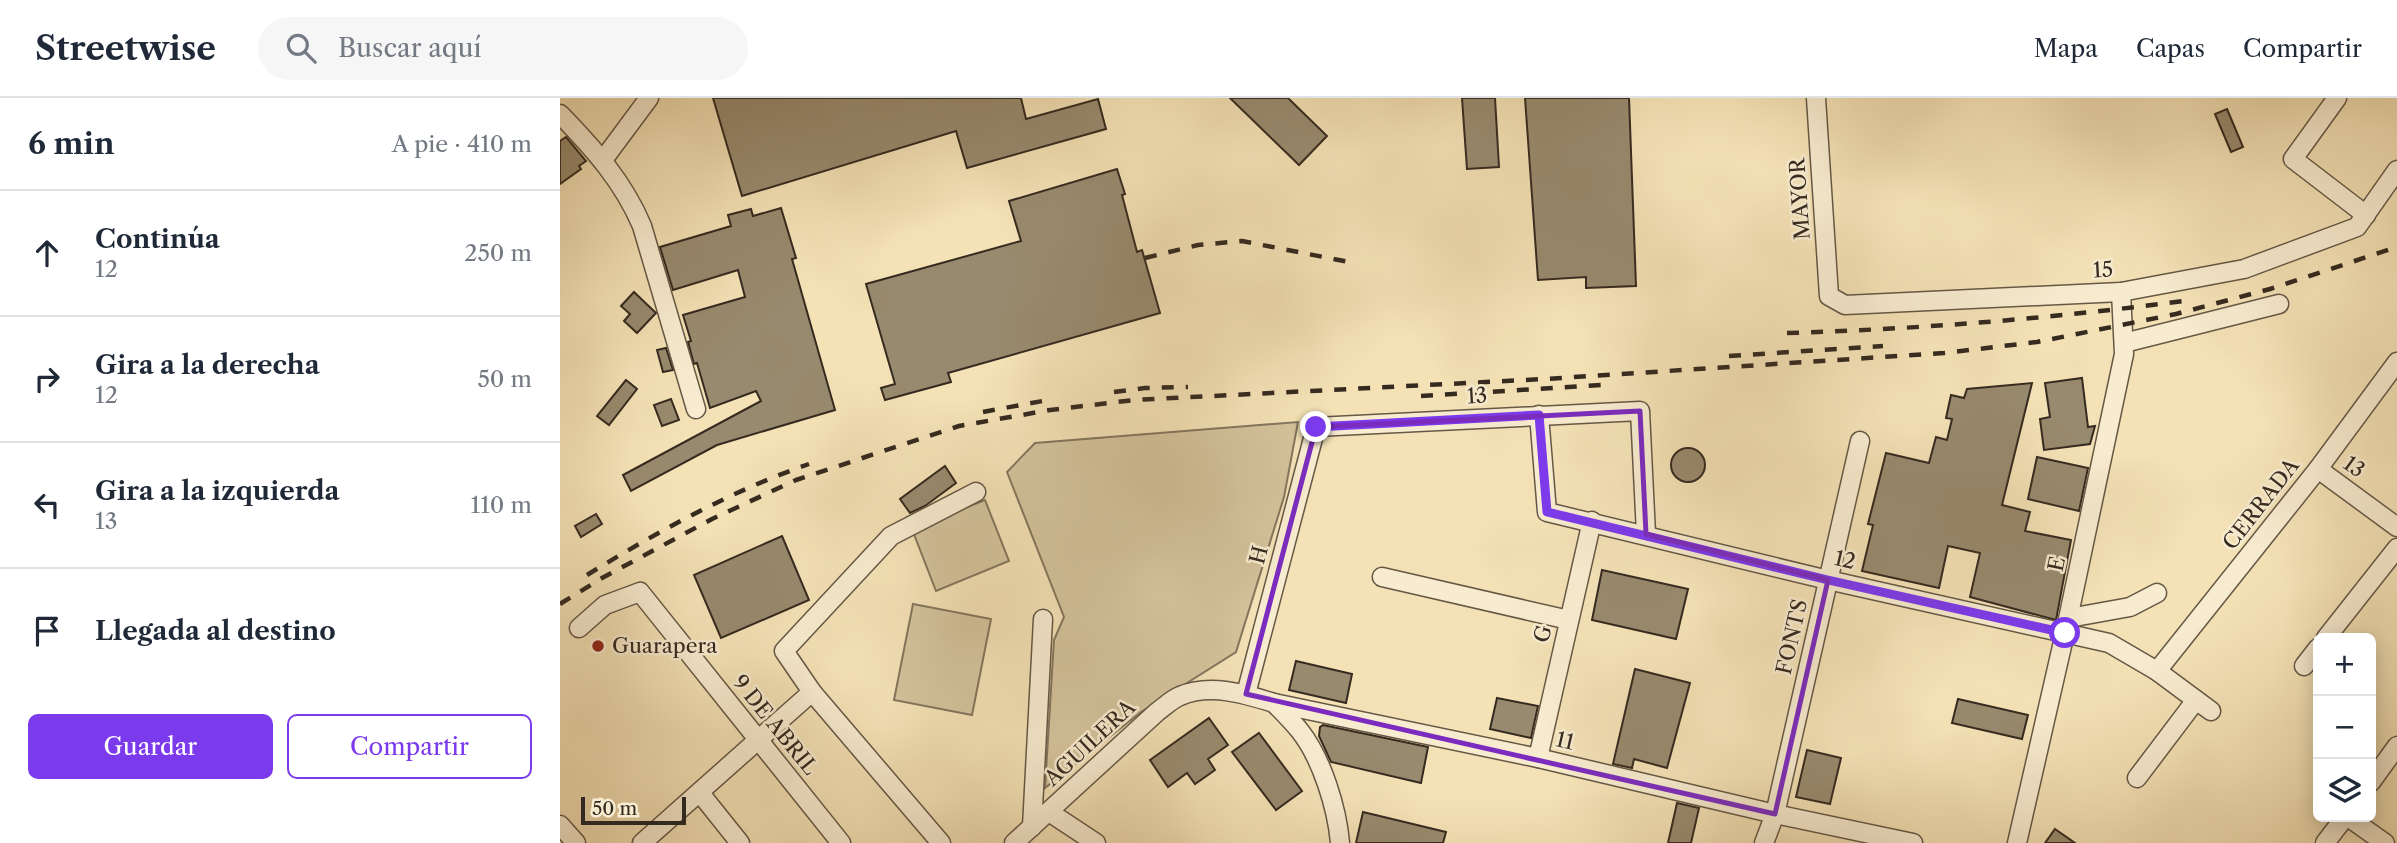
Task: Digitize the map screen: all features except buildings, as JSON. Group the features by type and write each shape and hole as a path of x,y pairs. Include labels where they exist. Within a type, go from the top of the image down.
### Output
{"street":[{"path":"603,160 649,98"},
{"name":"MAYOR","path":"1816,98 1829,296"},
{"path":"2337,98 2293,159 2366,215"},
{"path":"560,114 603,160 631,202 642,226 696,410"},
{"name":"15","path":"1829,296 1845,306 2121,292 2244,268 2357,228 2397,170"},
{"name":"E","path":"2017,843 2067,626 2124,354 2121,292"},
{"path":"2124,343 2280,304"},
{"name":"CERRADA","path":"2157,671 2318,468 2397,362"},
{"name":"13","path":"1316,427 1640,411 1646,534"},
{"name":"12","path":"1539,415 1547,512 1828,580 2067,626 2109,643 2157,671 2211,711"},
{"name":"H","path":"1246,694 1316,427"},
{"name":"FONTS","path":"1764,843 1775,814 1860,441"},
{"name":"13","path":"2318,468 2397,527"},
{"path":"941,843 812,692 784,651 891,536 976,492"},
{"name":"G","path":"1538,758 1592,521"},
{"path":"2330,633 2397,548"},
{"path":"1382,577 1569,620"},
{"name":"9 DE ABRIL","path":"579,628 605,605 640,592 842,843"},
{"path":"2067,626 2130,607 2157,593"},
{"path":"1032,827 1043,619"},
{"path":"2304,666 2313,654"},
{"name":"11","path":"1205,689 1246,694 1275,703 1538,758 1775,814 1913,843"},
{"name":"AGUILERA","path":"1014,843 1157,712 1178,696 1205,689"},
{"path":"642,843 812,692"},
{"path":"2137,778 2196,700"},
{"path":"1275,703 1301,733 1319,764 1338,825 1340,843"},
{"path":"2376,775 2397,746"},
{"path":"700,793 740,843"},
{"path":"1049,811 1096,843"},
{"path":"2325,843 2343,822"},
{"path":"2354,822 2385,843"},
{"path":"560,825 576,843"}],"highlighted area":[{"path":"1640,411 1646,534 1828,580 1775,814 1246,694 1316,427"}],"shaded area":[{"path":"1298,422 1284,497 1236,652 1141,712 1045,788 1054,640 1064,617 1007,472 1035,443"},
{"path":"985,500 1009,561 936,591 912,529"},
{"path":"913,604 991,619 972,715 894,700"}],"railway":[{"path":"1145,258 1198,245 1242,241 1354,263"},
{"path":"560,604 602,578 712,519 796,480 959,426 1050,410 1134,400 1545,379 1944,353 2037,342 2176,314 2270,289 2397,247"},
{"path":"1787,333 1989,322 2191,300"},
{"path":"1729,356 1883,346"},
{"path":"1421,396 1602,385"},
{"path":"1114,392 1188,387"},
{"path":"983,412 1048,400"},
{"path":"587,575 695,514 751,487 809,464"}],"place":[{"name":"Guarapera","path":"598,646"}],"route":[{"path":"1316,427 1539,415 1547,512 1828,580 2065,633"}]}
